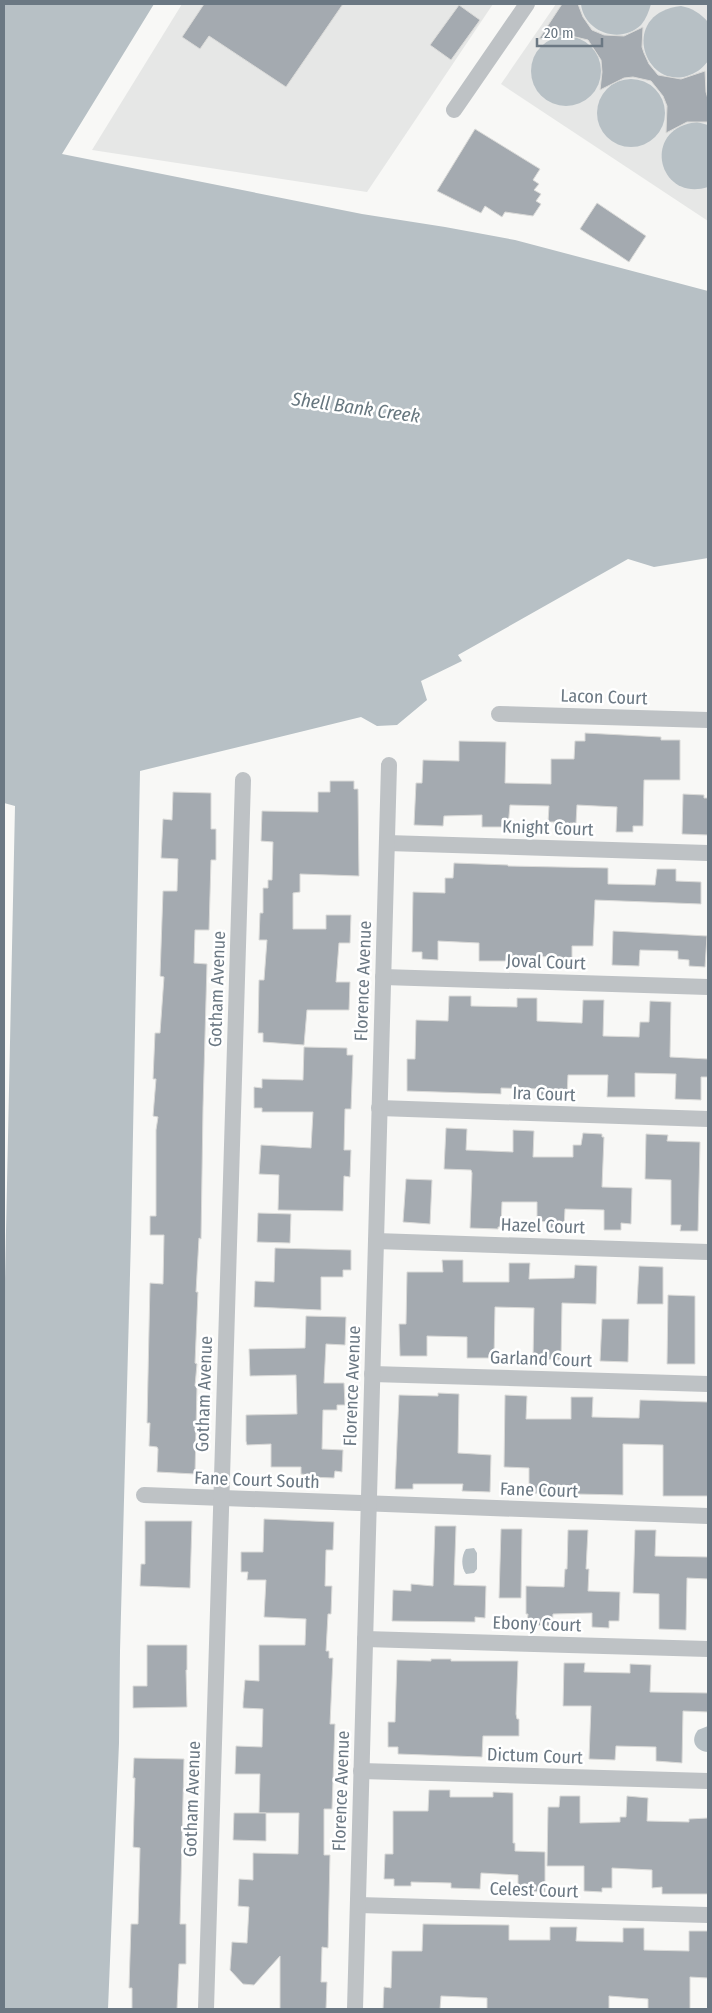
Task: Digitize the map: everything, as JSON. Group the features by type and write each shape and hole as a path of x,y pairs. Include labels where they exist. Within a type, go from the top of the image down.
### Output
{"street":[{"path":"454,110 527,4"},
{"name":"Lacon Court","path":"499,714 708,720"},
{"name":"Florence Avenue","path":"355,2009 389,764"},
{"name":"Gotham Avenue","path":"206,2009 243,780"},
{"name":"Knight Court","path":"387,843 708,853"},
{"name":"Joval Court","path":"383,977 708,987"},
{"name":"Ira Court","path":"379,1108 708,1119"},
{"name":"Hazel Court","path":"376,1241 708,1252"},
{"name":"Garland Court","path":"372,1374 708,1384"},
{"name":"Fane Court South","path":"144,1496 369,1504"},
{"name":"Fane Court","path":"369,1504 708,1516"},
{"name":"Ebony Court","path":"365,1639 708,1649"},
{"name":"Dictum Court","path":"361,1771 708,1781"},
{"name":"Celest Court","path":"358,1904 708,1915"}],"shaded area":[{"path":"182,4 493,4 367,192 92,150"},
{"path":"556,4 708,4 708,221 501,84"}],"water":[{"name":"Shell Bank Creek","path":"4,4 154,4 62,154 362,214 515,240 708,291 708,558 654,567 628,559 458,655 462,661 421,681 427,700 397,725 377,726 361,717 140,771 119,1743 108,2009 4,2009 4,1326 15,806 4,803"},
{"path":"581,4 651,4 641,25 633,31 614,35 596,28 589,22"},
{"path":"681,6 696,11 708,22 708,61 693,74 672,77 659,72 649,61 644,49 644,35 650,22 662,12"},
{"path":"573,36 586,42 595,51 599,57 601,71 599,85 591,96 580,104 559,106 552,104 541,96 533,85 531,64 533,57 541,46 552,38"},
{"path":"631,79 644,82 655,89 662,100 665,113 662,126 655,137 644,144 631,147 618,144 607,137 600,126 597,113 600,100 607,89 618,82"},
{"path":"697,122 708,125 708,187 691,189 677,184 668,175 662,163 662,149 668,137 679,127"},
{"path":"474,1548 477,1553 477,1569 474,1573 466,1574 462,1565 462,1558 466,1549"},
{"path":"708,1726 708,1752 697,1747 694,1738 698,1730"}],"building":[{"path":"204,4 343,4 286,87 209,36 200,49 182,37"},
{"path":"562,4 578,4 583,17 592,30 604,35 624,36 643,27 642,47 649,64 658,75 681,79 705,71 708,122 687,122 666,133 667,106 663,96 651,81 633,77 624,78 600,90 601,60 588,40 567,35 539,39"},
{"path":"459,5 480,20 451,60 430,45"},
{"path":"475,129 540,169 533,180 539,184 534,190 541,194 536,201 541,204 533,216 505,212 502,217 485,206 481,213 437,191"},
{"path":"597,203 646,236 629,262 580,229"},
{"path":"585,733 661,737 661,740 680,740 680,780 644,780 643,826 633,826 633,832 616,832 617,807 577,805 576,823 570,823 570,830 553,830 554,822 548,822 549,806 510,805 508,827 482,827 482,815 444,816 443,826 414,825 416,783 422,783 423,760 459,761 459,741 506,742 505,783 551,784 551,759 574,759 575,741 585,741"},
{"path":"330,781 354,781 354,789 358,789 359,876 300,874 300,892 293,893 293,929 326,929 326,915 351,915 350,943 339,943 336,982 350,982 349,1010 307,1010 304,1045 263,1042 263,1033 258,1033 259,980 264,980 267,940 259,940 260,913 263,913 263,888 268,888 268,880 272,880 273,842 261,841 262,811 318,812 318,792 330,792"},
{"path":"173,792 211,793 211,829 216,829 216,860 211,860 209,930 195,930 194,963 207,964 201,1239 199,1238 196,1292 198,1292 195,1363 197,1364 195,1386 197,1386 195,1474 157,1472 158,1449 157,1447 149,1446 150,1423 147,1423 150,1283 163,1284 164,1235 150,1235 150,1216 156,1216 156,1130 158,1117 153,1116 156,1079 153,1079 155,1033 160,1033 164,977 160,976 163,891 177,891 178,859 161,858 163,819 172,820"},
{"path":"683,794 704,795 704,798 708,798 708,835 682,834"},
{"path":"454,863 608,868 608,884 655,885 657,869 676,869 676,881 701,882 701,904 595,900 593,946 572,946 572,963 555,963 555,957 516,956 516,961 479,961 479,943 438,941 438,960 422,959 422,952 412,952 413,892 445,893 445,878 453,878"},
{"path":"613,931 707,936 705,967 689,966 689,960 678,959 678,951 640,950 639,966 612,965"},
{"path":"449,996 471,996 471,1006 517,1007 517,998 537,998 537,1021 582,1023 583,1000 604,1000 603,1036 639,1037 640,1022 649,1022 650,1001 671,1002 670,1057 708,1059 708,1077 701,1077 701,1100 675,1099 676,1074 635,1073 635,1097 607,1097 608,1075 568,1075 567,1095 540,1095 540,1089 501,1088 501,1094 407,1091 407,1059 415,1059 416,1020 448,1021"},
{"path":"304,1047 347,1048 347,1055 353,1055 351,1109 345,1109 344,1150 351,1150 350,1177 344,1176 343,1211 278,1210 279,1175 259,1174 261,1145 311,1148 313,1112 262,1112 262,1108 254,1108 254,1087 262,1088 262,1079 303,1080"},
{"path":"446,1128 467,1129 466,1150 513,1152 513,1130 534,1131 533,1157 573,1157 573,1145 581,1145 583,1133 602,1134 602,1137 604,1137 602,1187 632,1188 631,1224 621,1223 621,1230 604,1230 604,1210 565,1209 564,1228 547,1228 548,1222 537,1221 537,1202 502,1202 501,1227 498,1227 498,1229 470,1228 472,1173 471,1170 444,1169"},
{"path":"646,1134 668,1135 667,1141 700,1142 698,1231 680,1231 681,1225 671,1225 671,1180 645,1179"},
{"path":"406,1179 432,1180 430,1224 403,1222"},
{"path":"258,1213 291,1214 290,1243 257,1242"},
{"path":"275,1248 351,1250 351,1270 343,1270 343,1277 321,1277 321,1310 254,1307 255,1281 274,1282"},
{"path":"442,1260 463,1260 463,1282 509,1282 509,1263 530,1263 529,1279 574,1278 575,1265 597,1266 596,1304 562,1303 561,1360 533,1359 534,1308 495,1307 494,1358 467,1358 467,1337 427,1336 427,1356 400,1356 399,1324 406,1324 407,1272 443,1272"},
{"path":"639,1266 663,1267 663,1304 637,1304"},
{"path":"668,1295 695,1296 695,1364 667,1364"},
{"path":"306,1316 346,1317 345,1345 326,1344 324,1383 344,1383 345,1405 337,1405 337,1410 323,1410 322,1449 343,1450 342,1472 335,1471 334,1478 310,1477 310,1475 301,1474 301,1467 271,1467 271,1444 247,1445 246,1441 246,1415 297,1414 296,1375 250,1376 249,1349 305,1348"},
{"path":"602,1319 629,1319 628,1362 600,1361"},
{"path":"438,1393 459,1394 458,1453 491,1455 490,1492 462,1491 463,1484 413,1484 413,1489 395,1489 399,1395 438,1396"},
{"path":"505,1395 527,1396 526,1419 571,1419 571,1397 593,1397 592,1417 639,1418 640,1400 708,1402 708,1496 663,1496 663,1445 623,1444 623,1495 529,1493 529,1468 504,1467"},
{"path":"264,1519 334,1522 333,1550 326,1550 325,1586 332,1586 331,1614 328,1614 326,1651 329,1651 329,1658 333,1658 330,1724 335,1724 332,1809 324,1809 324,1855 330,1855 328,1948 322,1947 321,1982 327,1982 326,2009 280,2009 280,1956 254,1985 243,1984 230,1970 232,1942 247,1943 249,1907 238,1906 239,1879 253,1880 253,1853 298,1854 299,1813 259,1813 260,1774 235,1774 236,1746 262,1747 263,1709 243,1708 245,1680 259,1681 259,1645 305,1645 306,1619 264,1617 266,1580 247,1580 248,1572 241,1572 241,1552 263,1552"},
{"path":"145,1521 192,1521 190,1588 140,1586 141,1564 145,1564"},
{"path":"435,1526 456,1526 454,1585 486,1586 485,1618 475,1617 475,1622 392,1621 393,1590 411,1591 411,1584 433,1586"},
{"path":"501,1529 522,1529 521,1598 499,1598"},
{"path":"568,1530 588,1530 586,1569 589,1569 588,1591 620,1592 619,1621 609,1621 609,1628 592,1627 592,1613 553,1614 552,1626 527,1625 526,1586 564,1587 565,1569 567,1569"},
{"path":"635,1530 656,1530 655,1556 708,1557 708,1579 687,1578 686,1630 659,1629 659,1594 633,1593"},
{"path":"147,1645 187,1645 187,1707 133,1708 133,1686 147,1686"},
{"path":"431,1659 451,1659 451,1661 518,1661 516,1714 517,1719 519,1719 519,1736 483,1736 482,1757 398,1754 398,1747 388,1747 388,1722 395,1722 397,1660 431,1661"},
{"path":"564,1663 585,1663 584,1672 630,1673 630,1664 651,1665 650,1692 708,1693 708,1712 683,1711 682,1763 656,1761 656,1747 616,1746 615,1760 589,1759 591,1706 563,1706"},
{"path":"134,1758 184,1759 180,1924 186,1924 186,1964 179,1964 177,2009 132,2009 132,1988 129,1988 131,1924 138,1924 140,1848 133,1847"},
{"path":"429,1790 450,1790 450,1797 493,1797 493,1792 513,1793 513,1843 515,1843 515,1851 545,1852 545,1892 518,1891 518,1875 481,1873 480,1889 451,1888 451,1883 411,1882 411,1886 394,1886 394,1879 384,1879 385,1854 393,1854 393,1811 428,1811"},
{"path":"560,1796 580,1796 580,1823 620,1822 620,1817 626,1817 627,1796 648,1798 647,1821 689,1822 689,1819 708,1818 708,1894 662,1894 662,1887 652,1888 652,1870 612,1868 612,1888 602,1888 602,1892 584,1891 584,1866 547,1866 548,1807 559,1807"},
{"path":"234,1813 266,1813 266,1841 233,1840"},
{"path":"423,1924 509,1925 509,1940 550,1940 550,1927 577,1927 576,1941 623,1942 623,1928 644,1928 644,1950 689,1951 689,1931 708,1931 708,1978 690,1977 690,2009 648,2009 648,1999 609,1996 609,2009 487,2009 487,1998 441,1996 440,2009 383,2009 384,1987 391,1988 392,1951 422,1951"}]}
